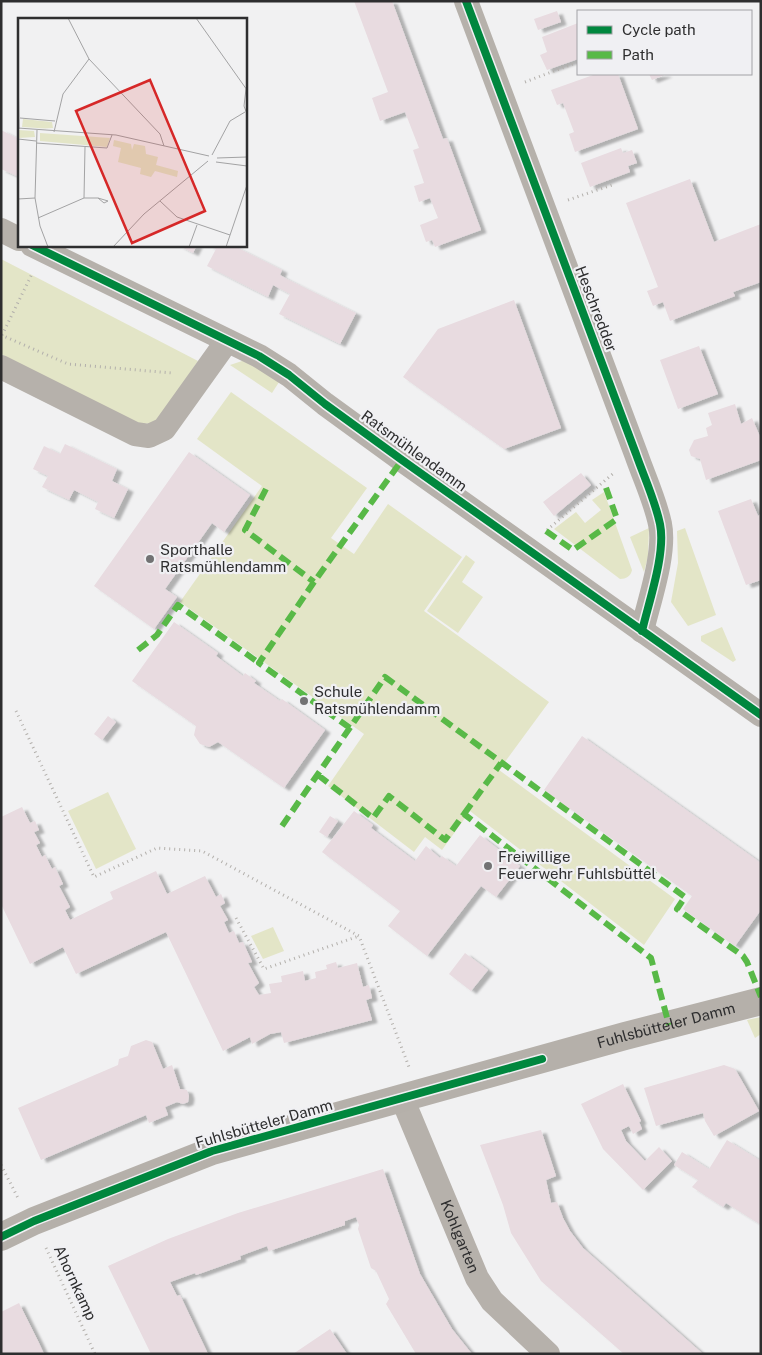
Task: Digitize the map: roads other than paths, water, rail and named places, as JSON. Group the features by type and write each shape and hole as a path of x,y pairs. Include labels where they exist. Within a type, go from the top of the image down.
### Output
{"street":[{"name":"Heschredder","path":"466,1 636,454 660,525 661,545 642,631"},
{"path":"1,230 18,238"},
{"name":"Ratsmühlendamm","path":"37,248 259,356 289,375 325,404 526,549 761,715"},
{"path":"1,367 135,434 149,436 164,429 226,341"},
{"name":"Fuhlsbütteler Damm","path":"1,1237 32,1222 212,1151 634,1034 761,1001"},
{"name":"Kohlgarten","path":"411,1096 477,1278 492,1301 548,1354"}],"place":[{"name":"Sporthalle Ratsmühlendamm","path":"150,559"},
{"name":"Schule Ratsmühlendamm","path":"304,701"},
{"name":"Freiwillige Feuerwehr Fuhlsbüttel","path":"488,866"}]}
